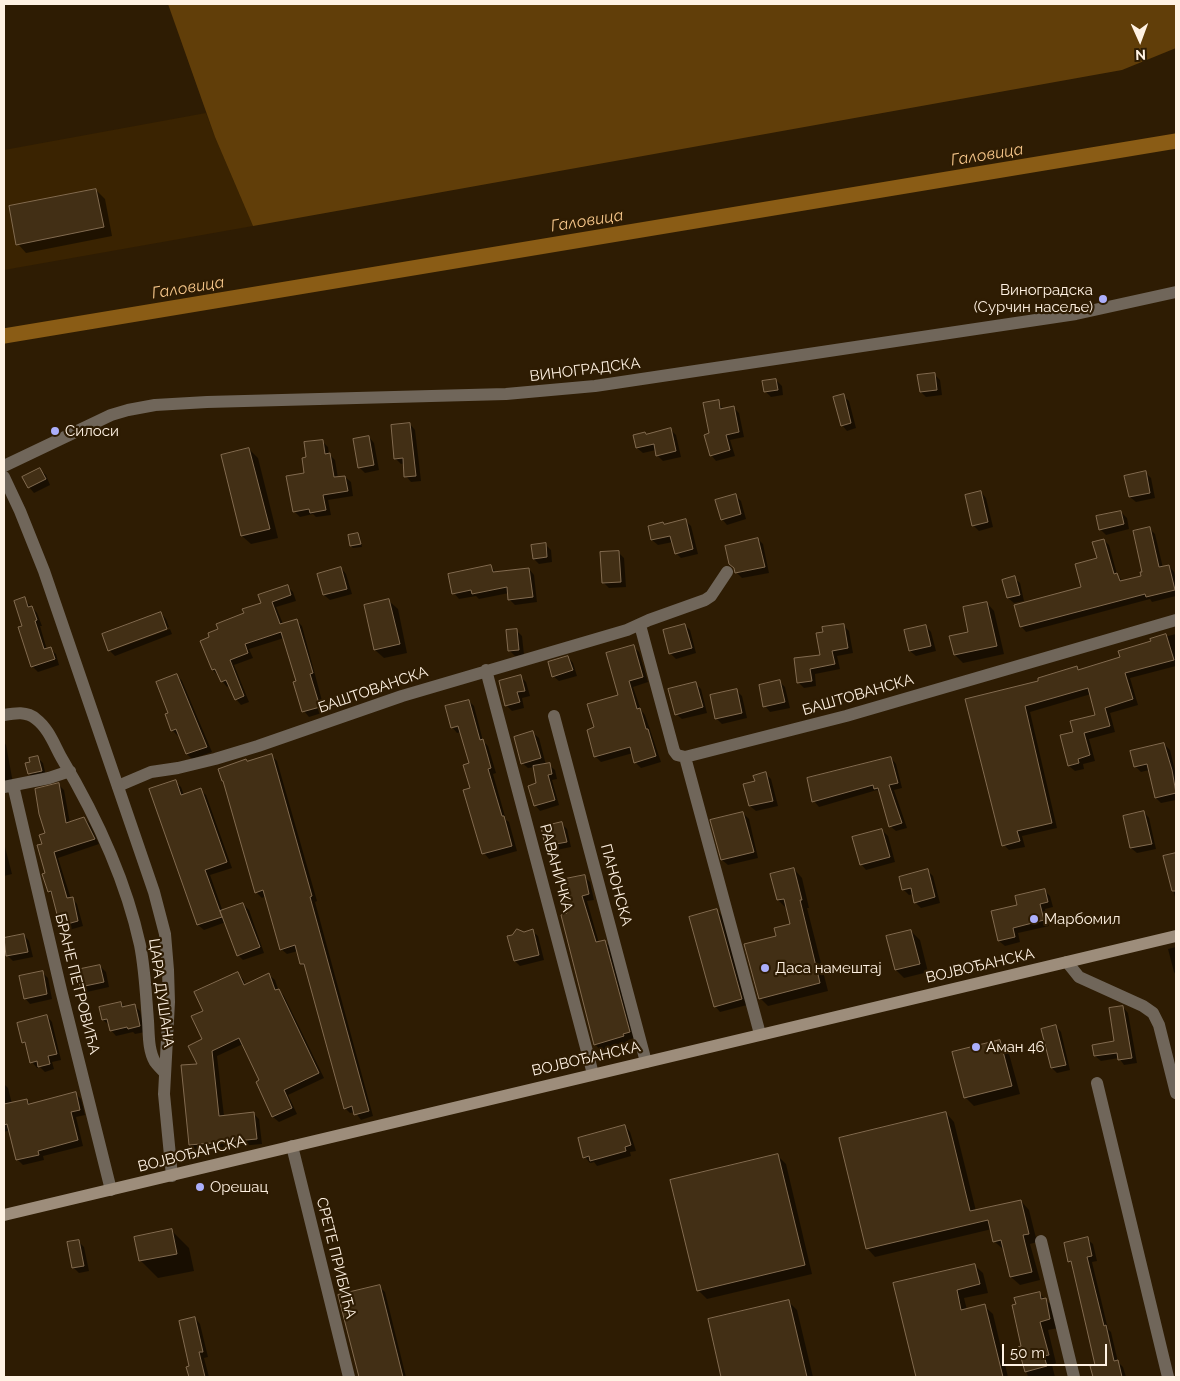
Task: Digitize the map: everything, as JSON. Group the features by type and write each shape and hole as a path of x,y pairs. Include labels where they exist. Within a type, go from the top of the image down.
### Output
{"main road":[{"name":"ВОЈВОЂАНСКА","path":"4,1215 1176,936"}],"street":[{"name":"ВИНОГРАДСКА","path":"4,466 112,415 155,405 448,396 566,390 1076,314 1176,292"},
{"path":"4,477 44,571 121,784 165,934 169,1002 165,1111 172,1176"},
{"name":"БАШТОВАНСКА","path":"121,784 140,775 191,765 241,751 393,699 486,670 572,647 640,625 705,600 711,596 728,572"},
{"name":"БАШТОВАНСКА","path":"685,757 846,716 1176,620"},
{"path":"640,625 674,751 677,755 685,757 760,1034"},
{"name":"РАВАНИЧКА","path":"486,670 593,1074"},
{"path":"4,715 14,713 27,714 37,719 49,735 70,771 49,778 8,786"},
{"name":"ПАНОНСКА","path":"554,716 646,1062"},
{"name":"ЦАРА ДУШАНА","path":"70,771 98,827 132,916 142,961 150,1045 154,1060 165,1073"},
{"name":"БРАНЕ ПЕТРОВИЋА","path":"8,786 111,1190"},
{"path":"1067,962 1079,976 1143,1006 1153,1014 1159,1025 1176,1093"},
{"path":"1097,1083 1168,1377"},
{"name":"СРЕТЕ ПРИБИЋА","path":"292,1146 349,1377"},
{"path":"1041,1241 1074,1377"}],"shaded area":[{"path":"168,4 1176,4 1176,48 1122,70 253,226 215,137"},
{"path":"206,113 253,226 4,270 4,150"}],"building":[{"path":"96,189 104,227 16,245 9,206"},
{"path":"935,373 937,390 920,392 917,375"},
{"path":"776,379 778,390 764,392 762,381"},
{"path":"844,394 851,423 841,426 833,397"},
{"path":"719,400 720,409 734,406 739,432 726,435 730,450 710,456 704,435 709,433 703,403"},
{"path":"410,423 416,476 404,477 403,458 394,459 391,425"},
{"path":"671,428 676,451 656,456 654,444 636,448 633,435"},
{"path":"369,436 374,465 358,468 353,439"},
{"path":"323,440 325,454 330,453 334,477 345,476 348,491 323,495 326,510 310,513 309,509 293,512 286,476 304,473 302,458 306,457 304,442"},
{"path":"249,448 270,529 241,536 221,455"},
{"path":"40,468 46,479 28,488 22,477"},
{"path":"1146,471 1150,493 1129,497 1124,476"},
{"path":"981,491 988,522 972,526 965,495"},
{"path":"736,494 741,514 721,520 715,500"},
{"path":"1121,511 1124,524 1099,530 1096,516"},
{"path":"686,519 693,549 675,554 670,536 651,540 648,526"},
{"path":"1150,527 1159,567 1169,565 1175,590 1146,597 1145,594 1020,627 1014,605 1081,587 1075,564 1097,558 1092,542 1104,539 1114,574 1117,573 1120,581 1141,576 1140,572 1142,572 1133,531"},
{"path":"358,533 361,544 350,546 348,535"},
{"path":"758,538 765,567 735,573 734,568 729,564 725,546"},
{"path":"546,543 547,557 533,559 531,545"},
{"path":"619,551 621,582 602,583 600,552"},
{"path":"491,565 493,572 529,568 533,597 508,600 507,587 472,594 471,590 452,594 448,574"},
{"path":"341,567 347,589 323,595 317,574"},
{"path":"1015,576 1020,595 1007,598 1002,580"},
{"path":"288,585 291,595 272,602 280,624 297,619 313,673 310,674 320,707 302,712 293,682 296,681 281,632 245,644 248,653 230,660 244,696 235,700 226,680 221,682 215,669 212,670 200,641 209,637 208,633 218,629 216,624 244,613 242,609 261,603 258,595"},
{"path":"25,597 28,607 32,606 44,649 51,647 55,659 31,667 18,627 22,626 14,601"},
{"path":"389,599 400,644 374,650 364,605"},
{"path":"987,602 997,646 954,655 949,636 968,632 963,607"},
{"path":"161,612 167,629 108,651 102,634"},
{"path":"685,624 692,648 669,654 663,630"},
{"path":"844,624 848,648 832,651 835,664 810,669 812,681 797,683 794,658 820,655 816,633 823,632 822,627"},
{"path":"926,625 931,646 909,651 904,630"},
{"path":"517,629 519,650 508,651 506,630"},
{"path":"1166,634 1174,660 1125,673 1133,699 1105,708 1110,726 1084,733 1090,755 1078,759 1079,763 1068,766 1060,735 1073,732 1070,721 1095,715 1088,688 1025,706 1052,823 1017,831 1020,841 1002,846 965,699 1038,681 1038,678 1077,666 1078,670 1120,657 1118,651 1151,641 1150,639"},
{"path":"634,645 643,677 629,681 637,709 640,708 656,756 634,763 630,747 594,757 587,730 594,727 587,704 618,695 606,653"},
{"path":"568,656 573,670 552,677 548,662"},
{"path":"177,674 207,747 186,754 176,729 171,731 165,714 168,713 156,682"},
{"path":"521,675 525,691 517,692 520,702 505,706 499,681"},
{"path":"780,680 785,702 763,707 759,685"},
{"path":"696,682 703,707 675,715 668,689"},
{"path":"737,689 742,713 715,719 710,695"},
{"path":"469,700 480,740 483,739 491,768 488,769 512,846 482,854 463,790 470,788 463,765 469,763 458,726 451,728 445,706"},
{"path":"533,731 541,758 521,764 514,737"},
{"path":"1164,743 1176,793 1155,798 1147,764 1134,767 1130,751"},
{"path":"272,754 369,1111 354,1115 352,1106 344,1109 304,964 300,964 295,945 280,950 263,890 255,893 218,769 246,759 247,761"},
{"path":"38,756 42,771 28,774 25,763 30,762 29,758"},
{"path":"891,757 898,783 889,785 902,823 889,827 878,788 874,789 873,785 812,802 807,778"},
{"path":"550,763 552,774 548,775 555,800 534,806 528,786 536,783 533,766"},
{"path":"766,772 773,801 749,806 743,784 755,781 753,776"},
{"path":"176,780 181,795 201,788 227,862 205,870 222,917 197,925 149,789"},
{"path":"59,783 66,823 84,817 95,839 54,852 67,898 73,897 78,921 60,926 51,891 48,892 42,874 45,873 37,845 42,844 39,835 45,833 39,814 35,789"},
{"path":"1144,811 1152,844 1130,848 1123,816"},
{"path":"743,812 754,852 721,860 710,820"},
{"path":"562,822 567,842 545,846 541,827"},
{"path":"882,829 890,857 860,865 852,837"},
{"path":"1176,853 1176,891 1172,891 1163,856"},
{"path":"794,868 820,983 759,999 744,944 776,936 774,928 790,924 784,899 777,900 770,874"},
{"path":"928,869 935,897 914,903 911,888 902,890 899,877"},
{"path":"585,875 589,894 582,896 596,942 605,940 630,1032 623,1034 624,1036 594,1045 561,915 567,913 560,880"},
{"path":"1045,889 1048,902 1040,904 1044,920 1013,928 1015,937 998,941 991,911 1017,905 1015,896"},
{"path":"243,903 260,947 237,956 220,911"},
{"path":"717,909 742,999 714,1007 689,917"},
{"path":"517,929 524,932 533,929 539,955 514,961 507,936 512,935"},
{"path":"911,930 920,964 895,970 886,936"},
{"path":"24,934 28,952 6,956 4,938"},
{"path":"100,965 104,982 80,987 76,970"},
{"path":"43,971 47,994 24,999 19,976"},
{"path":"238,972 244,985 269,973 275,990 279,989 319,1073 284,1090 292,1108 272,1117 256,1082 259,1080 239,1038 212,1051 219,1116 254,1112 257,1139 189,1145 181,1065 197,1064 188,1046 202,1039 191,1016 203,1011 194,992"},
{"path":"121,1002 122,1007 135,1004 140,1026 110,1031 107,1019 102,1020 99,1007"},
{"path":"1123,1006 1132,1058 1118,1060 1117,1053 1094,1056 1092,1045 1114,1041 1109,1008"},
{"path":"47,1015 57,1054 48,1056 50,1064 38,1067 37,1061 30,1063 25,1042 22,1043 17,1023"},
{"path":"1056,1025 1066,1065 1051,1068 1041,1029"},
{"path":"1000,1040 1012,1086 964,1098 952,1052"},
{"path":"76,1092 80,1110 71,1112 78,1140 38,1151 39,1155 16,1160 7,1124 4,1125 4,1104 27,1099 28,1104"},
{"path":"946,1112 970,1211 1021,1200 1029,1234 1023,1235 1032,1272 1010,1277 1001,1240 993,1242 988,1220 866,1249 839,1138"},
{"path":"625,1125 631,1145 625,1147 626,1151 590,1161 589,1156 583,1158 578,1138"},
{"path":"778,1154 805,1265 697,1291 670,1180"},
{"path":"172,1229 177,1254 139,1261 134,1237"},
{"path":"1088,1237 1092,1256 1087,1257 1114,1361 1118,1360 1122,1377 1093,1377 1090,1366 1095,1365 1071,1261 1068,1262 1064,1243"},
{"path":"79,1240 84,1266 72,1268 67,1242"},
{"path":"975,1264 980,1284 957,1290 961,1310 985,1304 1003,1377 916,1377 893,1283"},
{"path":"380,1285 403,1377 359,1377 338,1295"},
{"path":"1040,1292 1041,1299 1046,1298 1050,1319 1040,1322 1049,1355 1044,1356 1047,1366 1025,1372 1018,1347 1021,1346 1012,1305 1016,1304 1014,1298"},
{"path":"789,1300 807,1377 721,1377 708,1319"},
{"path":"195,1317 203,1352 199,1352 205,1377 189,1377 186,1367 189,1366 179,1321"}],"waterway":[{"name":"Галовица","path":"4,336 1176,141"}],"place":[{"name":"Виноградска (Сурчин насеље)","path":"1103,299"},
{"name":"Силоси","path":"55,431"},
{"name":"Марбомил","path":"1034,919"},
{"name":"Даса намештај","path":"765,968"},
{"name":"Аман 46","path":"976,1047"},
{"name":"Орешац","path":"200,1187"}]}
